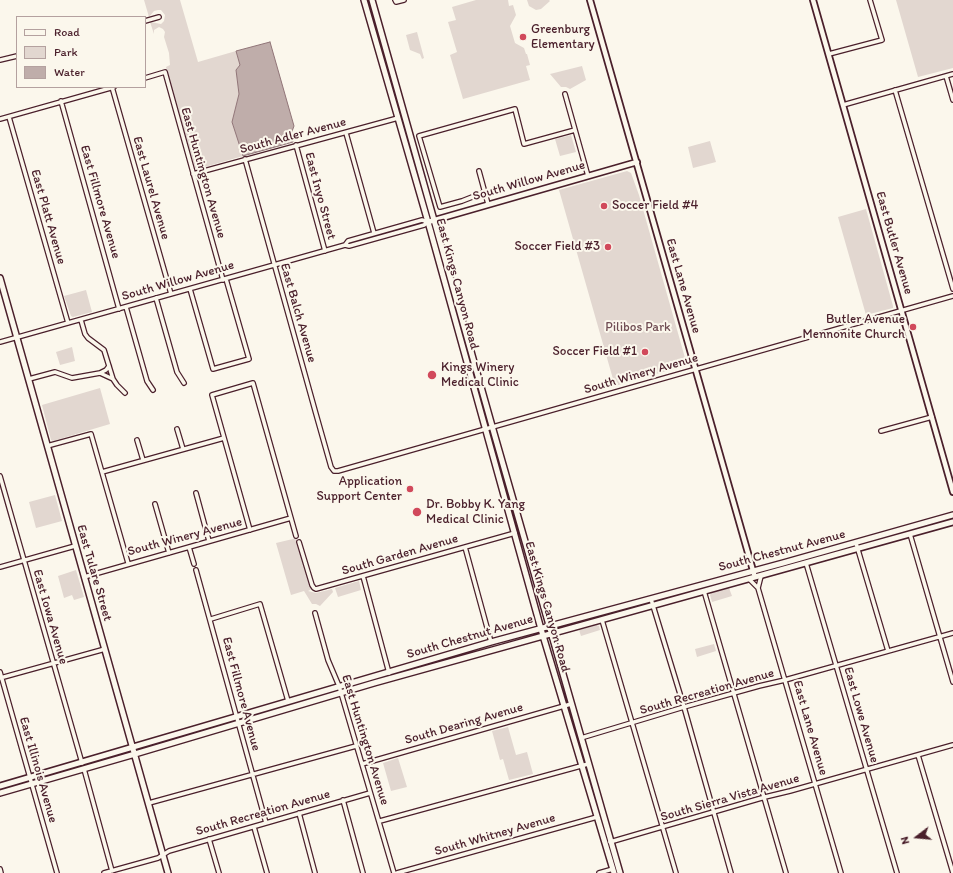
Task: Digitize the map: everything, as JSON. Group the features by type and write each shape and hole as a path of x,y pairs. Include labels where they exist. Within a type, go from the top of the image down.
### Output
{"main road":[{"name":"East Kings Canyon Road","path":"364,0 428,222 541,628 613,871"},
{"name":"East Kings Canyon Road","path":"372,0 588,764 620,870"},
{"name":"East Tulare Street","path":"0,278 168,873"},
{"name":"South Chestnut Avenue","path":"82,762 491,642 856,543 953,515"},
{"name":"South Chestnut Avenue","path":"58,776 390,678 953,522"},
{"path":"792,567 793,564 816,557 818,553"},
{"path":"602,620 606,615 624,610 628,605"},
{"path":"440,657 442,664"},
{"path":"0,793 58,776 63,772 81,766 82,762"},
{"path":"0,786 82,762"}],"street":[{"path":"396,0 396,2 404,0"},
{"name":"East Lane Avenue","path":"590,0 753,571 752,578 758,588 841,873"},
{"name":"East Butler Avenue","path":"813,0 953,492"},
{"path":"829,54 882,40 870,0"},
{"path":"146,21 158,17"},
{"path":"0,60 16,56"},
{"name":"East Huntington Avenue","path":"146,78 164,72 224,279 249,359 228,367 213,369 190,289"},
{"path":"843,105 953,74"},
{"path":"946,76 953,100"},
{"path":"0,119 109,88"},
{"name":"East Laurel Avenue","path":"113,88 171,294"},
{"path":"895,90 953,289"},
{"path":"565,94 588,176"},
{"name":"East Fillmore Avenue","path":"61,101 119,309"},
{"path":"485,192 440,208 419,136 515,109 524,144 575,130"},
{"name":"East Platt Avenue","path":"9,117 68,323"},
{"name":"South Adler Avenue","path":"193,174 398,118"},
{"path":"346,133 374,233"},
{"name":"East Inyo Street","path":"296,146 325,251"},
{"name":"East Balch Avenue","path":"245,159 329,461 334,471"},
{"name":"South Willow Avenue","path":"0,342 344,245 349,246 424,225 434,220 636,162"},
{"path":"479,171 488,204"},
{"name":"South Willow Avenue","path":"344,245 348,241 374,233 422,220 428,222"},
{"name":"South Winery Avenue","path":"334,471 902,312 953,296"},
{"path":"156,298 177,372 184,383"},
{"path":"126,307 147,381 153,390"},
{"path":"81,320 85,334 88,338 104,350 113,379 125,393"},
{"path":"29,379 55,372 72,378 100,373 106,370 109,366"},
{"path":"100,373 113,379"},
{"path":"250,530 212,394 253,383 296,536"},
{"path":"881,431 932,417"},
{"path":"177,429 183,449"},
{"path":"47,446 91,434 128,563"},
{"path":"102,472 224,438"},
{"path":"137,440 143,460"},
{"name":"East Iowa Avenue","path":"0,476 82,762"},
{"path":"196,493 209,541"},
{"path":"155,504 169,553"},
{"name":"South Winery Avenue","path":"84,577 128,563 169,553 291,518"},
{"name":"South Garden Avenue","path":"299,542 314,588 318,589 515,533"},
{"path":"910,534 953,682"},
{"path":"856,543 888,651"},
{"path":"0,567 75,546"},
{"path":"190,547 194,564"},
{"path":"465,547 491,642"},
{"name":"East Lowe Avenue","path":"806,563 897,873"},
{"name":"East Fillmore Avenue","path":"196,570 211,619 266,823"},
{"path":"363,576 390,678"},
{"path":"758,588 761,576"},
{"path":"704,591 786,873"},
{"path":"651,599 684,707 731,873"},
{"path":"211,619 260,604 288,701"},
{"name":"East Huntington Avenue","path":"315,613 328,660 341,692 394,873"},
{"path":"602,620 676,873"},
{"name":"South Recreation Avenue","path":"581,738 684,707 953,633"},
{"path":"1,678 105,649"},
{"name":"East Illinois Avenue","path":"0,672 57,873"},
{"name":"South Dearing Avenue","path":"362,764 571,704"},
{"path":"149,803 356,746"},
{"name":"South Sierra Vista Avenue","path":"605,844 764,797 953,746"},
{"path":"918,756 952,873"},
{"path":"380,821 588,764"},
{"path":"84,769 112,871"},
{"name":"South Recreation Avenue","path":"104,873 158,858 169,851 370,793"},
{"path":"343,800 363,873"},
{"path":"298,813 315,873"},
{"name":"South Whitney Avenue","path":"397,873 598,817"},
{"path":"254,827 267,873"},
{"path":"209,839 219,873"},
{"path":"0,869 1,873"},
{"path":"599,873 620,870"}],"green space":[{"path":"144,0 180,0 198,62 236,51 240,65 236,70 239,94 232,122 243,156 198,169 195,168 166,67 170,65 169,53 164,37 165,32 159,27 154,30 154,34 150,22 161,24 164,21 165,15 161,10 158,10 154,11 149,17"},
{"path":"476,0 508,0 509,6 513,5 516,15 510,26 515,43 524,48 527,54 530,65 526,66 530,80 463,99 450,55 457,52 448,22 456,20 452,7"},
{"path":"527,0 550,1 541,9 536,10 529,6"},
{"path":"896,0 953,0 953,68 918,77"},
{"path":"417,32 424,58 422,59 420,54 410,50 406,35"},
{"path":"582,66 586,80 570,89 561,87 550,74"},
{"path":"571,135 576,152 560,156 555,139"},
{"path":"710,141 716,162 693,168 688,147"},
{"name":"Pilibos Park","path":"627,171 631,173 639,195 687,365 615,386 559,190"},
{"path":"866,209 893,308 866,315 838,217"},
{"path":"86,290 92,312 73,317 71,316 64,296"},
{"path":"72,347 75,361 60,365 56,352"},
{"path":"100,388 110,424 53,441 51,440 42,405"},
{"path":"55,495 62,521 36,528 29,502"},
{"path":"297,538 312,589 308,591 316,593 332,589 333,592 320,606 312,604 304,591 291,595 276,543"},
{"path":"76,570 84,597 74,600 72,595 64,598 58,576"},
{"path":"359,581 361,590 338,597 335,588"},
{"path":"729,588 732,596 712,602 710,595 711,593"},
{"path":"597,625 599,626 600,630 581,636 579,630"},
{"path":"714,644 716,651 697,657 695,649"},
{"path":"508,727 516,755 527,752 533,774 509,780 503,759 500,760 492,731"},
{"path":"398,758 407,787 391,791 383,763"}],"water":[{"path":"270,42 294,126 291,134 293,142 243,156 232,122 239,94 236,70 240,65 236,51"}],"place":[{"name":"Greenburg Elementary","path":"523,37"},
{"name":"Soccer Field #4","path":"604,206"},
{"name":"Soccer Field #3","path":"608,247"},
{"name":"Butler Avenue Mennonite Church","path":"913,327"},
{"name":"Soccer Field #1","path":"645,352"},
{"name":"Kings Winery Medical Clinic","path":"432,375"},
{"name":"Application Support Center","path":"410,489"},
{"name":"Dr. Bobby K. Yang Medical Clinic","path":"417,512"}]}
